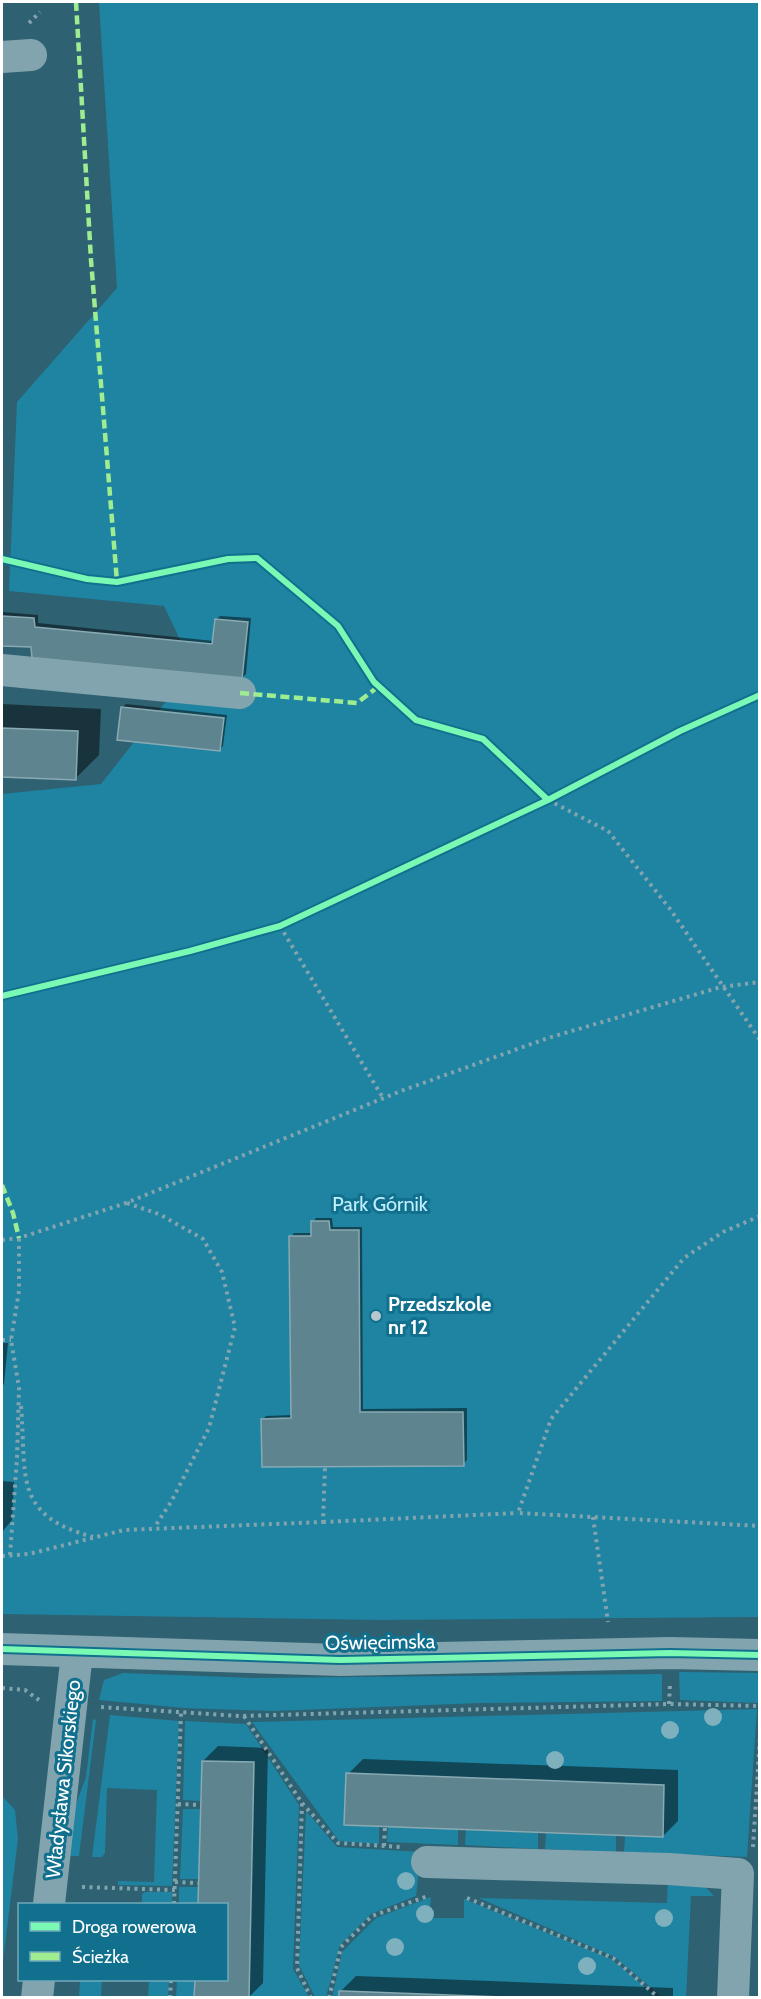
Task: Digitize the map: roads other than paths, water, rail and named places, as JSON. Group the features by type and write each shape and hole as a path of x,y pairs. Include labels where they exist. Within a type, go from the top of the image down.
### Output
{"street":[{"path":"2,670 240,693"},
{"name":"Oświęcimska","path":"2,1649 340,1660 670,1653 759,1655"},
{"name":"Władysława Sikorskiego","path":"49,1903 77,1653"},
{"path":"415,1855 738,1874 733,1998"},
{"path":"37,1998 39,1981"}],"place":[{"name":"Przedszkole nr 12","path":"376,1316"}],"park label":[{"name":"Park Górnik","path":"380,1204"}]}
